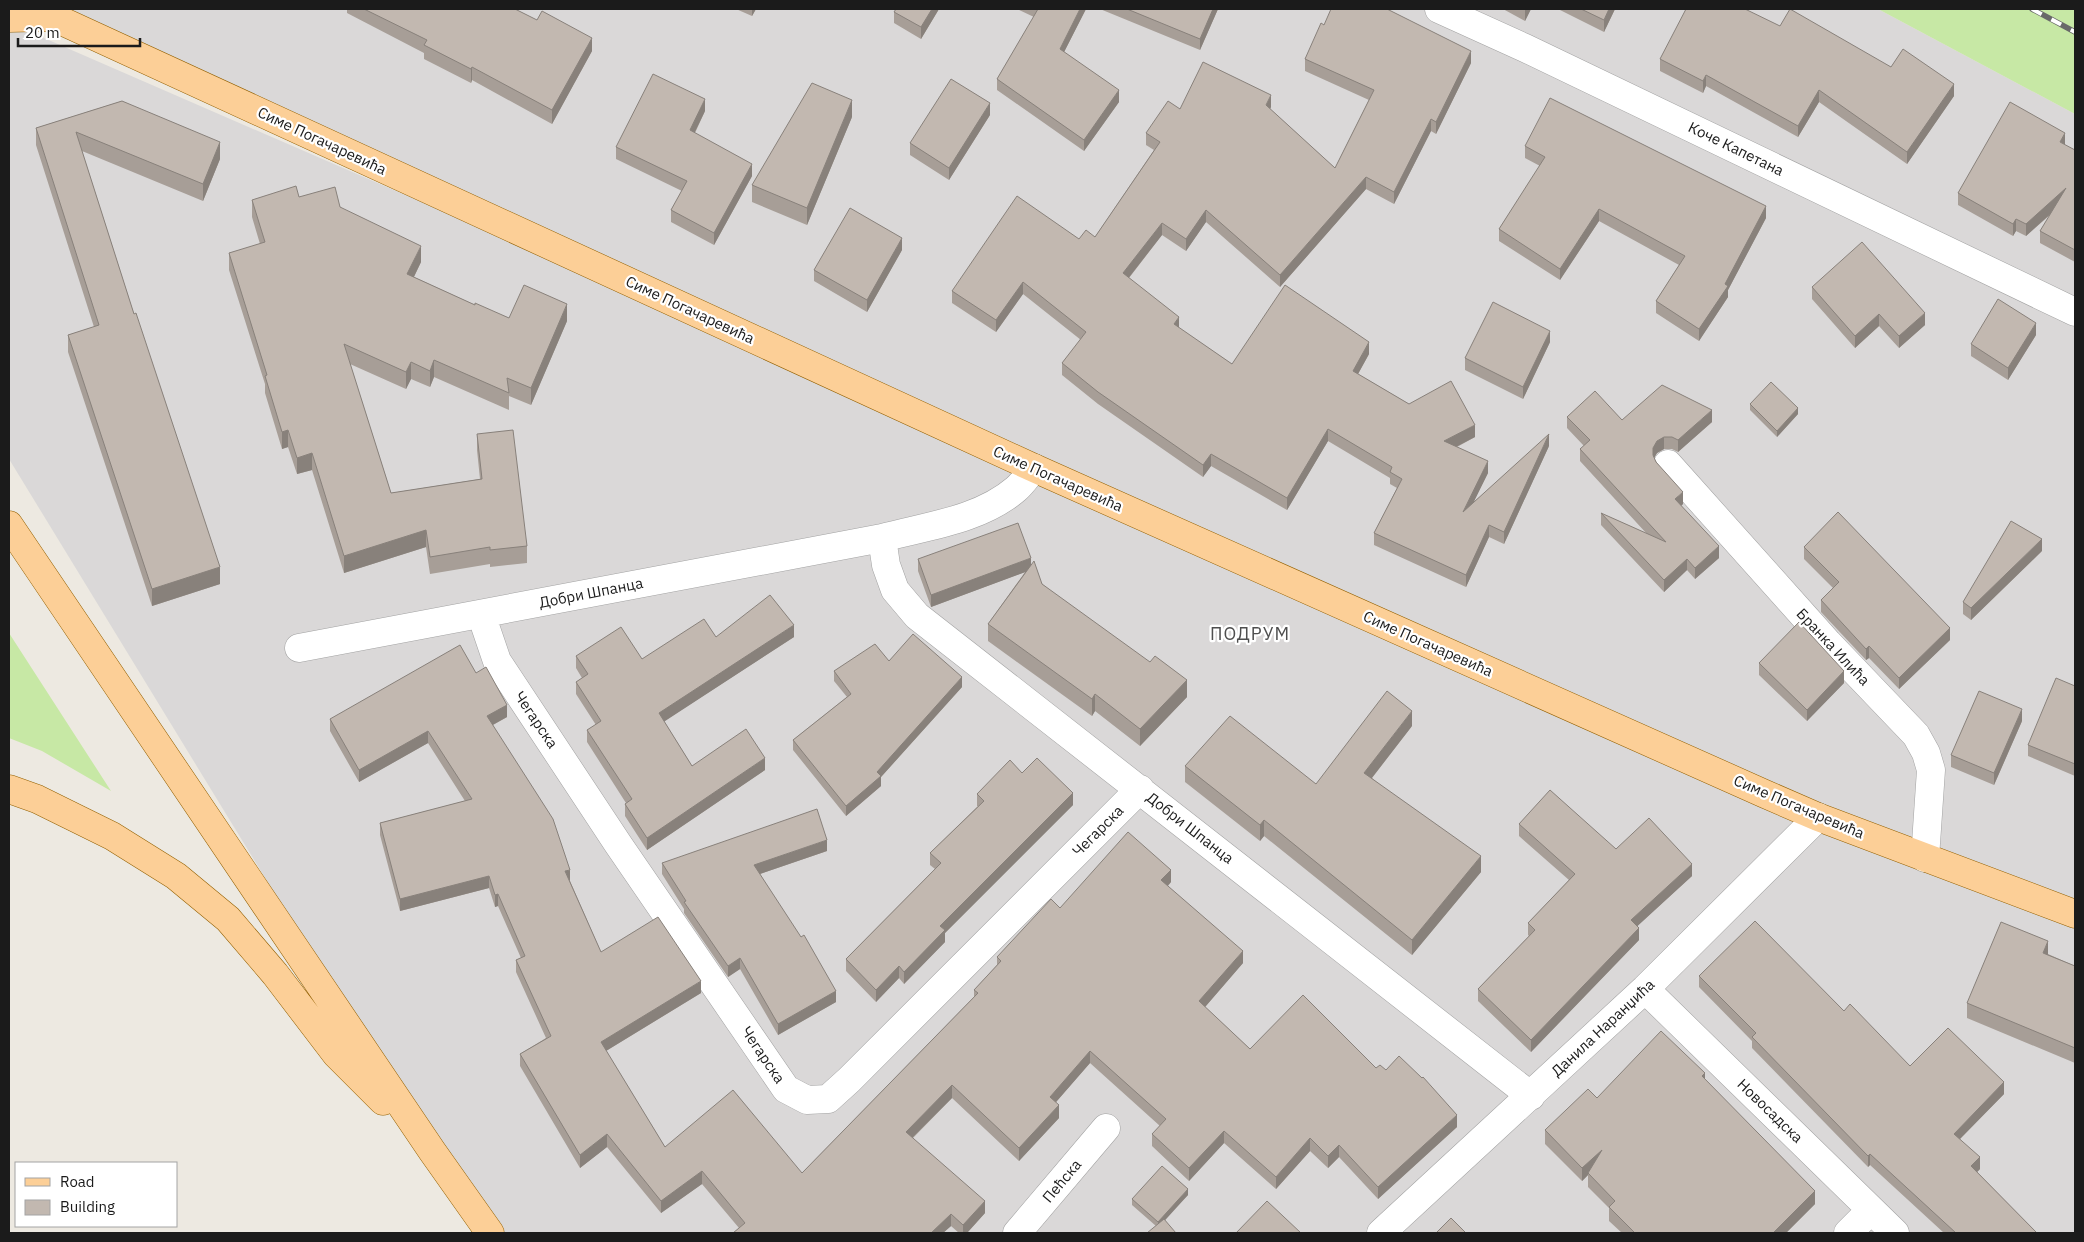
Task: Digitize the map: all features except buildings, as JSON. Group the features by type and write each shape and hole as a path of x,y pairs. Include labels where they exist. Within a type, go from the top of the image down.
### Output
{"main road":[{"name":"Симе Погачаревића","path":"9,18 47,13 1034,468 1818,817 2075,914"},
{"path":"9,525 432,1151 490,1233"},
{"path":"9,789 37,799 112,836 176,876 228,919 275,974 336,1054 432,1151"}],"street":[{"name":"Коче Капетана","path":"1440,9 1526,48 2075,312"},
{"name":"Бранка Илића","path":"1668,464 1828,642 1916,735 1926,753 1931,770 1925,858"},
{"name":"Добри Шпанца","path":"299,648 882,538 971,515 1000,500 1017,488 1034,468"},
{"name":"Добри Шпанца","path":"882,538 886,565 895,590 917,616 1531,1096"},
{"name":"Чегарска","path":"481,614 496,661 618,844 786,1089 807,1100 828,1098 849,1080 1140,789"},
{"name":"Данила Наранџића","path":"1381,1233 1645,989 1818,817"},
{"name":"Новосадска","path":"1645,989 1895,1233"},
{"name":"Пећска","path":"1017,1233 1106,1128"},
{"path":"1848,1233 1871,1210"}],"shaded area":[{"path":"40,9 1878,9 2075,114 2075,1233 490,1233 432,1151 9,459 9,31 21,28 1001,454"}],"green space":[{"path":"1878,9 2075,9 2075,114"},
{"path":"9,633 111,791 42,751 9,738"}],"railway":[{"path":"2032,9 2075,32"}],"district":[{"name":"ПОДРУМ","path":"1250,634"}]}
